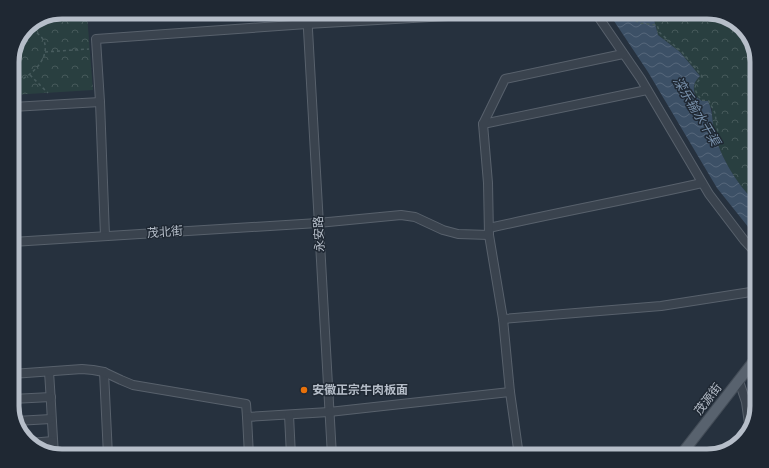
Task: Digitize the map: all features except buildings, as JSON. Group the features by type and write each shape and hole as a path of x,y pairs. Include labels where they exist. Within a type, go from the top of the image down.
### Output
{"main road":[{"name":"茂源街","path":"688,449 750,366"}],"street":[{"name":"永安路","path":"307,19 332,449"},
{"path":"105,236 96,39 395,19"},
{"path":"600,19 647,90 709,194 750,246"},
{"path":"518,449 510,392 503,319 489,231 488,182 483,124 505,79 623,54"},
{"path":"483,124 647,90"},
{"path":"19,107 100,102"},
{"name":"茂北街","path":"19,242 318,223 401,215 415,217 443,230 458,234 489,231 563,211 702,183"},
{"path":"503,319 661,306 750,293"},
{"path":"19,374 82,369 93,370 104,372 133,385 246,404 249,449"},
{"path":"49,372 54,449"},
{"path":"104,372 108,449"},
{"path":"739,381 746,402 748,419"},
{"path":"247,418 329,412 510,392"},
{"path":"19,399 51,397"},
{"path":"289,414 291,449"},
{"path":"21,421 51,419"},
{"path":"39,442 53,441"}],"path":[{"path":"634,19 639,23 657,25 660,33 682,52 702,76 695,86 695,90 701,100 709,101 715,113 718,133"},
{"path":"19,80 30,74 38,66 45,52 44,42 40,36 33,31"},
{"path":"45,52 90,49"},
{"path":"30,74 48,93"}],"green space":[{"path":"62,19 87,19 93,90 19,95 20,51 28,36 38,26 46,22"},
{"path":"654,19 713,19 723,22 735,30 746,43 750,59 750,196 736,180 721,152 712,123 712,108 695,96 694,85 700,76 680,52 658,35"}],"water":[{"name":"滦乐输水干渠","path":"613,19 654,19 658,35 680,52 700,76 694,85 695,96 702,101 708,101 712,112 714,132 725,161 743,189 750,196 750,229 717,188 648,72"}],"place":[{"name":"安徽正宗牛肉板面","path":"304,390"}]}
